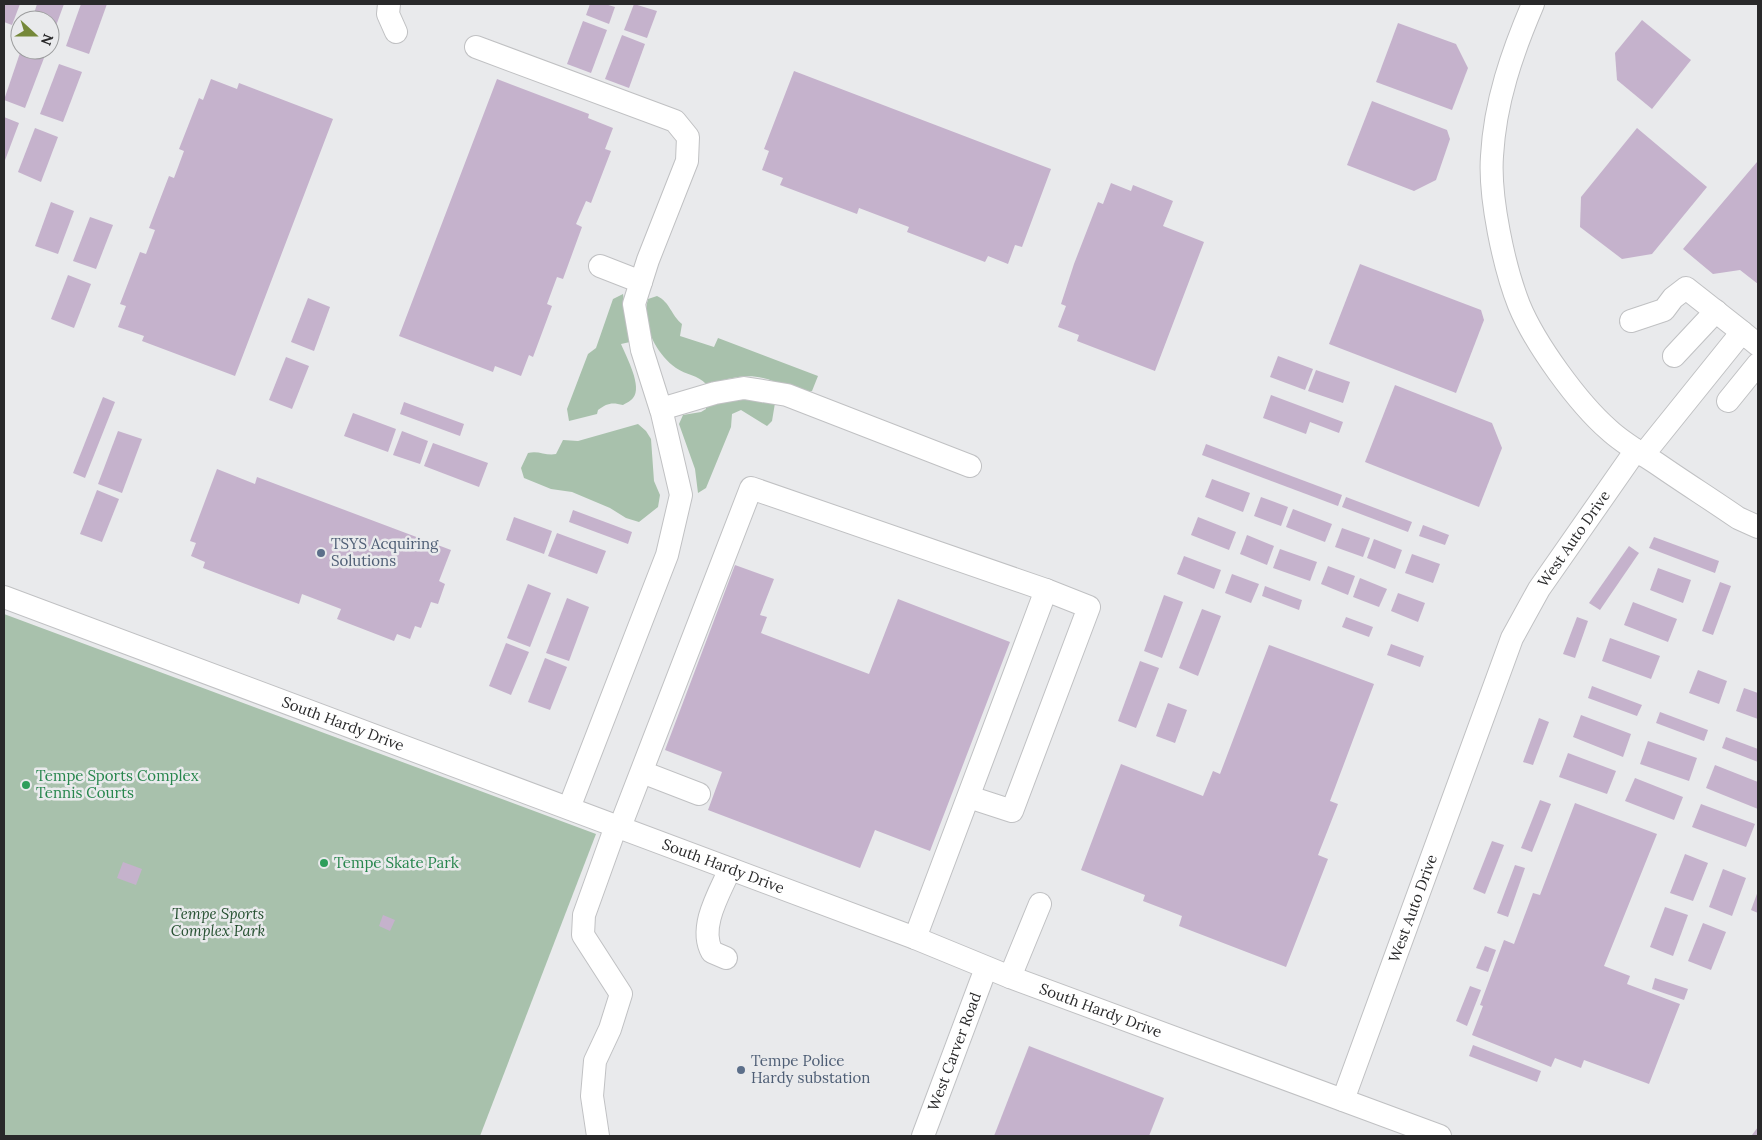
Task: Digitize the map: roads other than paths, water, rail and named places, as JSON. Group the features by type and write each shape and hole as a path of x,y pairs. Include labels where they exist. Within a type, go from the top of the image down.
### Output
{"street":[{"path":"389,4 388,14 396,32"},
{"path":"1533,4 1510,61 1497,116 1492,158 1496,212 1507,264 1519,305 1546,352 1583,403 1609,430 1738,518 1758,526"},
{"path":"476,47 675,121 688,137 687,161 640,282 634,304 642,350 661,409 681,495 667,555 569,808"},
{"path":"600,266 640,282"},
{"path":"1631,321 1664,310 1673,298 1686,288 1750,339"},
{"path":"1674,356 1716,311"},
{"name":"West Auto Drive","path":"1343,1100 1512,638 1539,589 1640,452 1750,339"},
{"path":"1728,401 1758,364"},
{"path":"661,409 715,393 744,388 787,395 970,466"},
{"path":"598,1136 592,1096 595,1061 610,1029 621,994 583,935 584,915 618,827 642,772 752,488 1046,590 1089,607 1012,811 969,797"},
{"path":"915,938 1046,590"},
{"name":"South Hardy Drive","path":"4,597 915,938 986,968 1440,1136"},
{"path":"642,772 699,794"},
{"path":"726,958 712,952 707,940 707,932 730,869"},
{"path":"1010,977 1040,904"},
{"name":"West Carver Road","path":"923,1136 986,968"}],"place":[{"name":"TSYS Acquiring Solutions","path":"321,553"},
{"name":"Tempe Sports Complex Tennis Courts","path":"26,785"},
{"name":"Tempe Skate Park","path":"324,863"},
{"name":"Tempe Police Hardy substation","path":"741,1070"}],"park label":[{"name":"Tempe Sports Complex Park","path":"218,922"}]}
